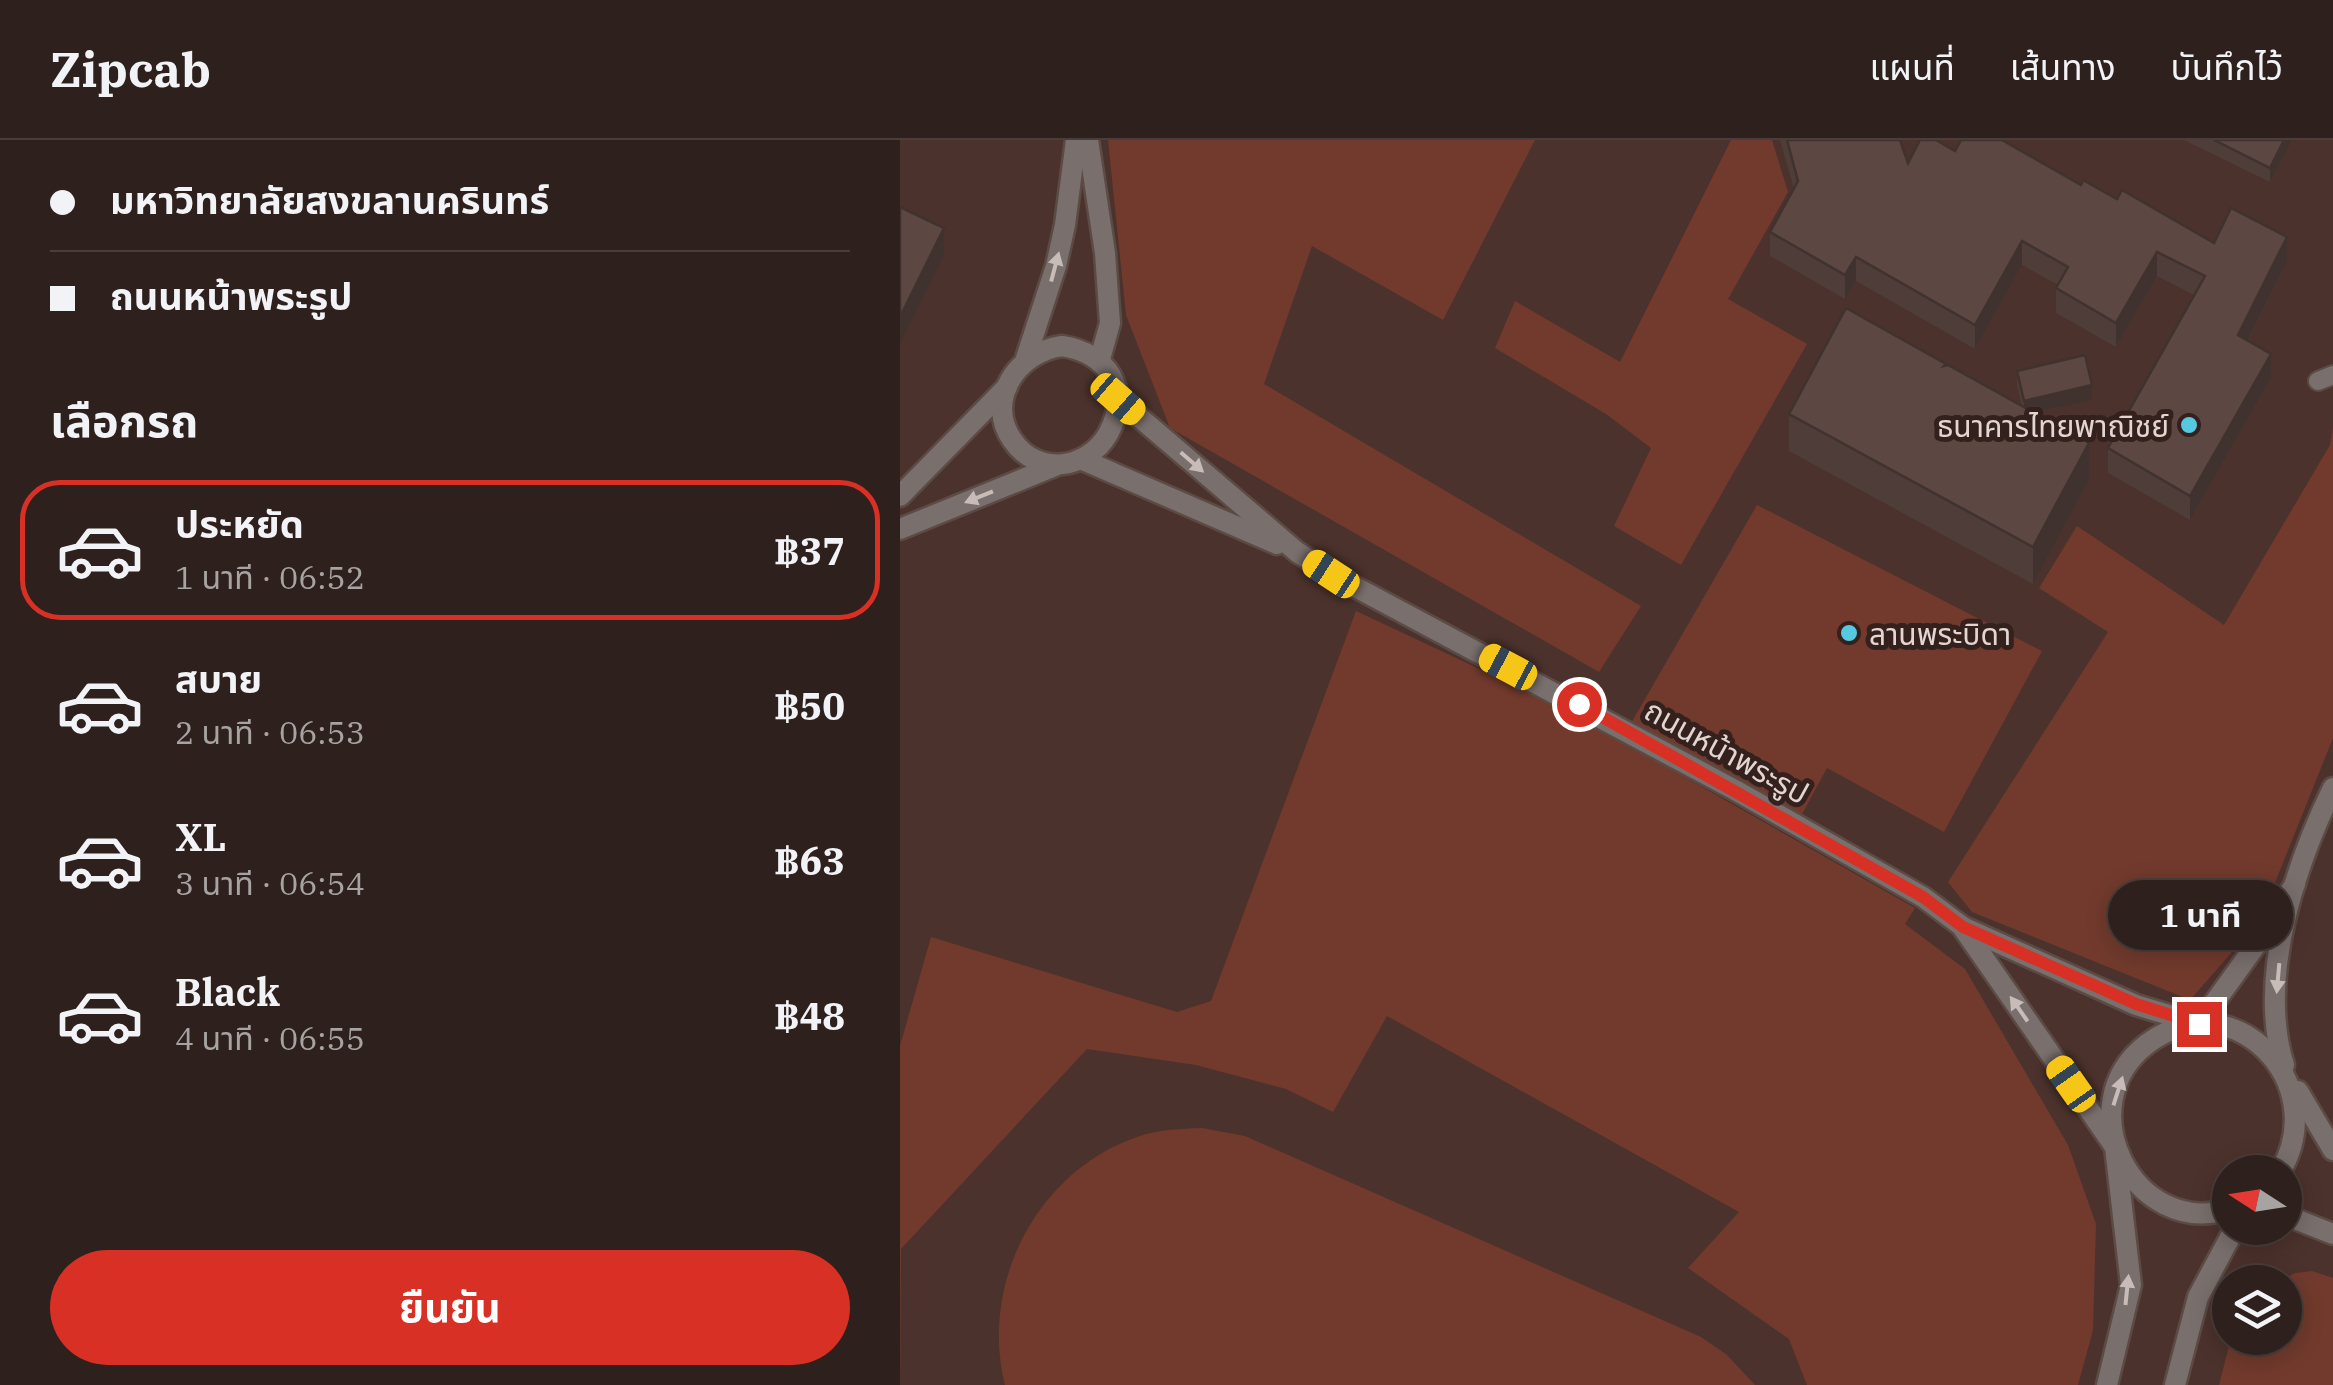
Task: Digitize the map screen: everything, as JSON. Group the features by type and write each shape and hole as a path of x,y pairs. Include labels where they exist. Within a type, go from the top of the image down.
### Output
{"street":[{"path":"900,496 1007,387 1024,359 1059,252 1076,140"},
{"path":"1088,140 1105,253 1110,323 1100,359"},
{"path":"900,529 1057,465 1082,460 1099,447 1109,432 1118,399 1111,375 1100,359 1081,348 1062,346 1042,348 1024,359"},
{"path":"1007,387 1004,423 1011,440 1040,462 1057,465"},
{"name":"ถนนหน้าพระรูป","path":"1118,399 1297,552 1331,574 1735,790 1923,897 1963,927 2136,1004 2250,1036 2271,1051 2287,1073"},
{"name":"ถนนหน้าพระรูป","path":"1082,460 1297,552"},
{"path":"2291,1155 2298,1130 2297,1100 2275,1025 2285,916 2333,788"},
{"path":"2108,1385 2131,1285 2111,1119 2115,1091 2128,1065 2146,1044 2172,1030 2199,1024 2295,884"},
{"name":"ถนนหน้าพระรูป","path":"1963,927 2115,1147 2127,1172 2146,1192 2170,1206 2196,1213 2212,1211"},
{"path":"2287,1073 2333,1150"},
{"path":"2302,1222 2333,1234"},
{"path":"2174,1385 2198,1297 2227,1245"}],"shaded area":[{"path":"900,140 2333,140 2333,1385 900,1385"},
{"path":"1108,140 1535,140 1443,320 1312,246 1264,384 1641,606 1599,672 1170,428 1126,315"},
{"path":"1731,140 1772,140 1788,192 1728,299 1807,344 1681,565 1614,526 1651,448 1606,414 1495,348 1515,301 1620,362"},
{"path":"2333,428 2333,738 2260,920 2190,1000 1972,912 1948,882 2108,632 2039,588 2077,526 2224,625 2330,445"},
{"path":"1757,505 2042,651 1944,832 1827,768 1800,818 1630,725"},
{"path":"1356,611 1563,708 1915,908 1905,924 1965,969 2068,1145 2096,1224 2093,1330 2078,1385 1807,1385 1789,1339 1688,1268 1739,1212 1387,1016 1333,1112 1286,1089 1196,1065 1087,1049 901,1249 900,1385 900,1046 931,937 1177,1012 1211,1001"},
{"path":"1202,1128 1245,1136 1701,1337 1727,1355 1755,1385 1005,1385 999,1346 1009,1270 1046,1202 1072,1174 1104,1152 1148,1134"},
{"path":"2312,1271 2333,1278 2333,1385 2219,1385 2227,1355 2302,1355 2302,1272"}],"building":[{"path":"1787,140 1900,140 1908,163 1920,140 1936,140 1955,151 1961,140 2002,140 2081,185 2083,180 2117,199 2122,190 2214,243 2231,208 2287,237 2238,335 2271,354 2190,496 2108,448 2205,276 2157,252 2116,323 2056,288 2068,267 2022,241 1975,325 1856,257 1845,275 1770,232 1798,181"},
{"path":"2214,140 2284,140 2270,168"},
{"path":"900,207 944,228 900,317"},
{"path":"1846,308 1944,366 2089,443 2033,547 1789,414"},
{"path":"2085,355 2092,385 2024,401 2017,371"}],"place":[{"name":"ธนาคารไทยพาณิชย์","path":"2189,425"},
{"name":"ลานพระบิดา","path":"1849,633"}],"route":[{"path":"1579,704 1923,897 1963,927 2136,1004 2199,1024"}]}
